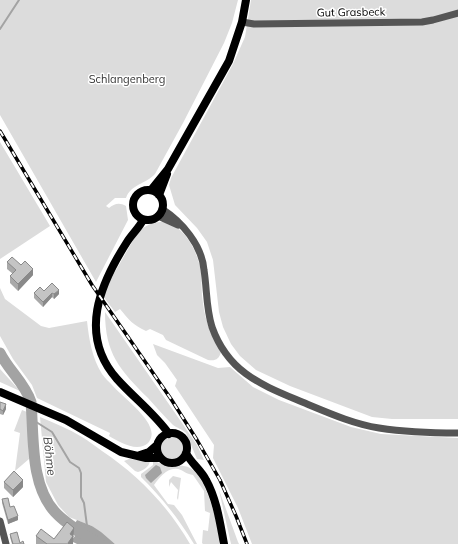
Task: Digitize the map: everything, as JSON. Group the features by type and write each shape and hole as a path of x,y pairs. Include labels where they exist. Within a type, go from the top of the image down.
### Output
{"main road":[{"path":"151,190 159,195 162,202 160,213 150,220 140,218 133,208 134,198 141,192 151,190 168,169 229,61 242,22 246,0"},
{"path":"159,195 168,169"},
{"path":"140,218 103,285 96,317 97,338 103,356 112,372 169,434"},
{"path":"3,393 59,416 83,428 121,452 146,458 160,458 171,463 179,461 193,465"},
{"path":"155,417 159,442 158,454 160,458"},
{"path":"137,456 149,452 169,434 174,434 181,437 186,444 186,452 193,465 205,478 213,494 224,544"},
{"path":"179,461 186,452"}],"street":[{"name":"Gut Grasbeck","path":"242,22 254,24 422,22 458,13"},
{"path":"160,213 172,217 195,244 202,258 207,306 216,336 228,356 248,376 280,394 351,422 381,428 424,432 458,433"},
{"path":"0,521 6,544"}],"green space":[{"name":"Schlangenberg","path":"0,0 238,0 232,23 224,43 155,174 131,190 126,198 115,198 106,206 109,208 119,204 126,206 128,220 96,282 0,115"},
{"path":"251,0 458,0 458,419 392,419 372,417 290,386 256,370 240,356 231,344 223,327 219,312 213,260 207,242 197,228 175,205 169,185 171,178 233,64 245,37"},
{"path":"0,142 50,226 0,259"},
{"path":"166,222 175,226 187,237 195,251 200,266 205,316 212,335 221,352 215,360 208,360 166,340 163,335 150,329 146,331 138,327 120,309 115,312 103,296 108,284 139,230 152,223"},
{"path":"0,288 5,299 41,326 49,328 87,321 92,348 96,362 102,374 145,418 152,433 148,443 139,447 125,444 109,436 110,433 37,398 32,385 13,359 0,336"},
{"path":"105,312 197,445 204,460 197,459 186,433 173,425 122,370 111,350 106,327"},
{"path":"153,344 218,368 230,367 253,387 279,400 351,427 381,434 458,438 458,544 252,544 238,508 213,458 214,445 175,386 177,380 165,363 157,355"},
{"path":"0,369 20,391 0,382"},
{"path":"22,410 27,412 29,459 15,471 20,433 14,431"},
{"path":"40,417 85,439 128,470 162,504 190,544 115,544 92,526 69,517 58,505 46,482"},
{"path":"171,436 176,437 182,443 182,453 176,459 171,460 166,459 160,453 159,448 160,443 166,437"},
{"path":"129,459 150,461 146,468 138,472 124,461"},
{"path":"153,461 168,466 187,467 196,473 211,503 219,536 219,544 202,543 203,530 208,531 210,513 205,511 204,491 193,475 177,469 169,470 154,485 168,504 174,505 182,515 197,544 194,544 170,509 141,477 141,474 153,465"},
{"path":"173,476 181,478 178,500 178,490 171,482 169,487 169,480"},
{"path":"219,490 238,542 239,544 231,544"}],"shaded area":[{"path":"156,465 160,467 162,473 151,483 145,475"},
{"path":"77,520 92,526 115,544 77,544 71,541 75,536 70,532"}],"building":[{"path":"12,257 21,265 25,261 33,269 18,284 10,276 16,270 7,262"},
{"path":"52,283 59,290 54,294 52,293 43,302 34,293 40,287 44,291"},
{"path":"0,402 6,404 3,411 0,409"},
{"path":"14,471 23,480 13,490 4,482"},
{"path":"8,498 10,507 14,506 18,516 8,520 2,499"},
{"path":"67,522 74,528 70,534 73,536 68,543 69,544 47,544 36,536 41,529 54,539"},
{"path":"17,532 20,543 23,541 24,544 13,544 10,534"}],"waterway":[{"path":"0,29 19,0"},
{"name":"Böhme","path":"0,353 24,388 31,402 33,445 37,475 47,501 55,512 76,530 100,544"},
{"path":"33,420 52,432 70,462 79,468 81,473 81,497 84,503 87,526"}],"railway":[{"path":"0,131 92,285 171,399 197,440 220,480 247,544"}]}
